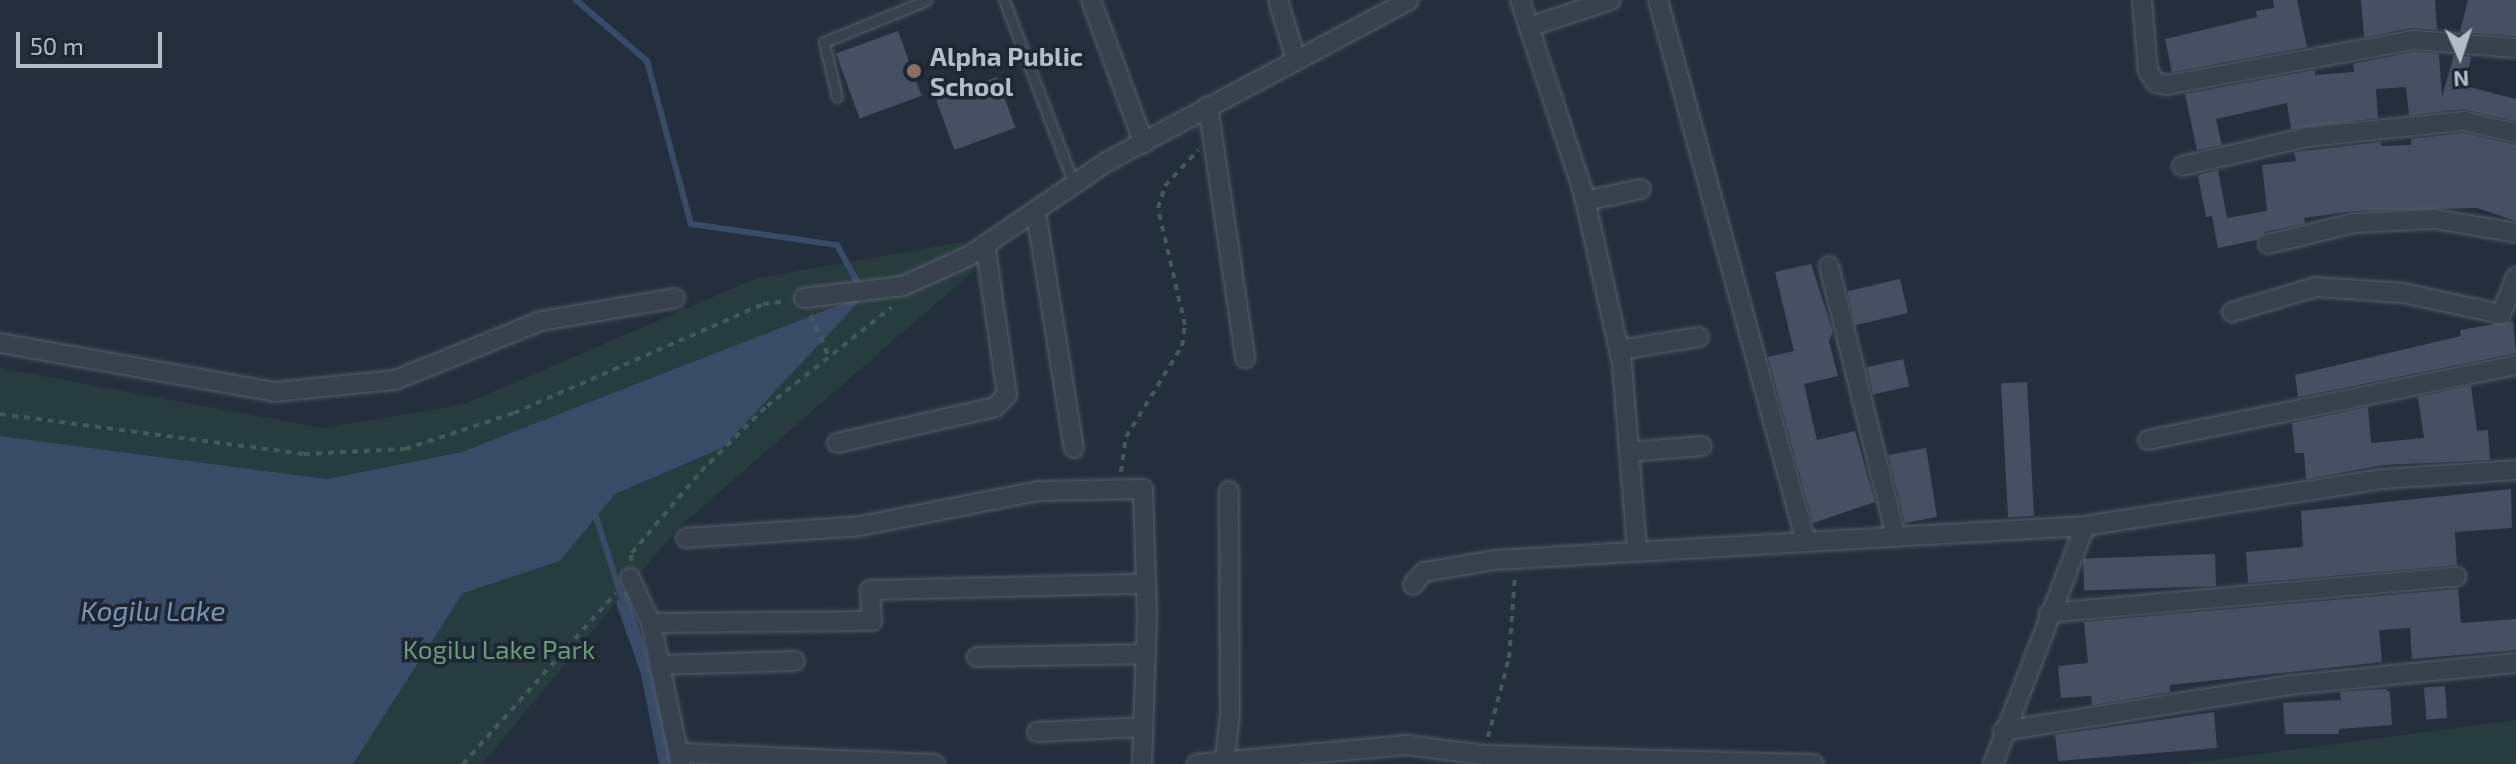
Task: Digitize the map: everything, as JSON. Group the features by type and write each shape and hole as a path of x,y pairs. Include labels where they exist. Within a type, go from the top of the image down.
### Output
{"street":[{"path":"1091,0 1144,144"},
{"path":"1278,0 1295,57"},
{"path":"804,298 903,286 985,245 1074,184 1208,106 1295,57 1409,0"},
{"path":"1520,0 1585,201 1619,350 1637,551"},
{"path":"1529,27 1611,0"},
{"path":"1658,0 1806,542"},
{"path":"2142,0 2148,71 2156,83 2166,85 2413,40 2516,48"},
{"path":"1208,106 1245,358"},
{"path":"2182,166 2308,137 2464,121 2516,133"},
{"path":"1585,201 1641,189"},
{"path":"1036,212 1074,448"},
{"path":"2268,244 2354,223 2421,219 2516,233"},
{"path":"837,443 995,407 1007,395 985,245"},
{"path":"1829,266 1896,537"},
{"path":"2232,312 2316,287 2403,293 2501,314 2516,277"},
{"path":"0,343 274,392 395,380 541,321 675,298"},
{"path":"1619,350 1699,337"},
{"path":"2148,440 2516,365"},
{"path":"1629,452 1702,446"},
{"path":"1413,585 1424,572 1495,560 1515,563 1637,551 2085,526 2383,479 2516,470"},
{"path":"686,538 860,526 1039,491 1143,489 1146,654 1142,764"},
{"path":"1225,759 1230,714 1229,491"},
{"path":"1993,764 2003,731 2085,526"},
{"path":"2049,613 2456,577"},
{"path":"630,578 651,623 680,758 935,764"},
{"path":"651,623 872,621 870,590 1143,584"},
{"path":"977,657 1146,654"},
{"path":"659,665 795,661"},
{"path":"2003,731 2291,685 2516,663"},
{"path":"1037,732 1143,727"},
{"path":"1197,764 1225,759 1406,745 1486,759 1814,764"}],"lane":[{"path":"837,97 824,42 927,0"},
{"path":"1004,0 1074,184"}],"path":[{"path":"1119,490 1126,437 1182,346 1185,325 1158,208 1165,186 1213,134"},
{"path":"0,414 304,454 405,449 514,413 763,304 804,298 829,357"},
{"path":"463,764 630,578 632,553 701,471 767,406 903,298"},
{"path":"1486,759 1509,658 1515,563"}],"green space":[{"name":"Kogilu Lake Park","path":"963,242 972,272 678,528 482,764 353,764 463,593 560,561 615,494 722,448 461,452 327,479 0,436 0,368 322,428 462,405 757,278"},
{"path":"2516,720 2516,764 2185,764"}],"water":[{"name":"Kogilu Lake","path":"865,295 722,448 615,494 560,561 463,593 353,764 0,764 0,436 327,479 462,452"},
{"path":"626,590 645,646 671,764 659,764 641,674 616,603"}],"building":[{"path":"2273,0 2297,0 2307,47 2172,72 2165,39 2257,17 2256,11 2274,8"},
{"path":"2361,0 2435,0 2437,30 2411,28 2364,37"},
{"path":"2468,0 2516,0 2516,36 2460,32"},
{"path":"898,31 922,96 860,118 836,54"},
{"path":"2414,52 2439,54 2442,97 2454,55 2471,57 2465,86 2516,99 2516,121 2463,109 2409,115 2406,87 2376,89 2378,118 2291,129 2287,103 2216,119 2222,145 2197,150 2185,94 2315,70 2315,75 2354,72 2353,64"},
{"path":"997,77 1015,128 954,150 936,99"},
{"path":"2463,133 2516,145 2516,221 2477,208 2353,211 2304,218 2305,223 2265,232 2257,240 2218,248 2212,216 2206,217 2198,176 2202,174 2218,170 2227,218 2267,211 2262,165 2296,161 2294,152 2381,142 2381,146 2411,145 2411,139"},
{"path":"1811,264 1833,332 1829,341 1838,376 1804,384 1817,440 1855,431 1875,502 1813,523 1768,357 1794,351 1775,272"},
{"path":"1900,279 1908,313 1855,325 1847,291"},
{"path":"2513,321 2516,353 2298,397 2295,375 2461,336 2460,330"},
{"path":"1903,359 1909,386 1873,395 1867,367"},
{"path":"2027,382 2034,516 2008,517 2001,383"},
{"path":"2471,386 2477,431 2488,430 2490,460 2384,465 2306,479 2304,453 2295,453 2292,423 2368,407 2371,443 2424,438 2418,397"},
{"path":"1926,448 1937,517 1905,523 1888,455"},
{"path":"2511,489 2512,528 2455,532 2457,565 2248,583 2246,552 2303,547 2301,511"},
{"path":"2215,554 2216,586 2084,591 2083,559"},
{"path":"2458,589 2461,623 2516,619 2516,650 2412,659 2410,628 2379,630 2382,662 2170,685 2170,692 2092,705 2091,696 2061,698 2058,666 2088,663 2084,622"},
{"path":"2445,686 2447,718 2426,719 2424,687"},
{"path":"2385,689 2390,692 2392,725 2339,729 2339,734 2285,734 2283,703 2341,700 2340,692"},
{"path":"2214,712 2217,748 2058,761 2055,735"}],"waterway":[{"path":"576,0 647,61 691,224 837,245 861,289"},
{"path":"594,510 623,602"}],"place":[{"name":"Alpha Public School","path":"914,71"}]}
